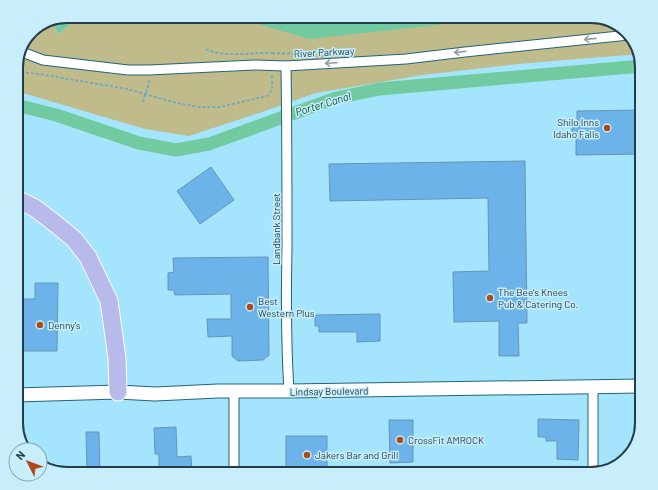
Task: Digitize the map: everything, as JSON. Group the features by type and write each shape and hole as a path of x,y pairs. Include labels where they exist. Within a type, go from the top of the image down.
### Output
{"highway":[{"path":"23,202 35,208 74,239 88,257 109,301 117,358 118,392"}],"street":[{"name":"River Parkway","path":"26,54 43,60 128,70 286,66 406,59 622,36"},
{"name":"Landbank Street","path":"286,66 286,306 290,391"},
{"name":"Lindsay Boulevard","path":"23,395 118,392 155,394 234,391 635,386"},
{"path":"593,387 593,467"},
{"path":"234,391 234,467"}],"path":[{"path":"206,49 224,54 274,53"},
{"path":"144,102 149,83 149,70"},
{"path":"23,73 104,84 188,106 198,107 220,107 267,96 271,94 272,82"}],"shaded area":[{"path":"72,23 596,23 605,25 618,32 626,40 632,55 518,64 423,75 316,93 189,136 145,129 23,93 23,64 32,40 50,26 54,25 58,34"},
{"path":"72,23 58,34 54,25"},
{"path":"255,23 456,23 309,39"}],"building":[{"name":"Shilo Inns Idaho Falls","path":"635,110 635,154 576,155 576,135 572,135 572,121 577,121 577,111"},
{"path":"525,161 527,323 518,323 519,356 499,356 499,321 454,322 453,272 489,271 488,198 330,201 329,164"},
{"path":"211,167 234,200 200,224 177,191"},
{"name":"Best Western Plus","path":"268,257 269,355 263,360 238,361 232,356 232,336 208,337 207,319 231,319 231,294 175,295 174,290 168,290 168,273 174,272 173,258"},
{"name":"Denny's","path":"35,283 58,283 57,351 23,351 23,299 35,299"},
{"path":"380,314 380,341 357,342 357,332 319,332 319,326 315,326 315,315"},
{"path":"538,419 579,420 578,460 557,459 557,441 546,441 546,437 538,437"},
{"path":"389,420 413,420 413,462 390,463"},
{"path":"176,427 177,457 191,456 192,467 159,467 159,454 155,454 154,428"},
{"path":"86,432 99,432 100,467 87,467"},
{"name":"Jakers Bar and Grill","path":"286,436 327,436 327,467 286,467"}],"waterway":[{"name":"Porter Canal","path":"23,107 56,115 139,143 176,150 209,144 336,98 380,89 635,67"}],"place":[{"name":"Shilo Inns Idaho Falls","path":"607,128"},
{"name":"The Bee's Knees Pub & Catering Co.","path":"490,298"},
{"name":"Best Western Plus","path":"250,307"},
{"name":"Denny's","path":"40,325"},
{"name":"CrossFit AMROCK","path":"400,440"},
{"name":"Jakers Bar and Grill","path":"307,455"}]}
